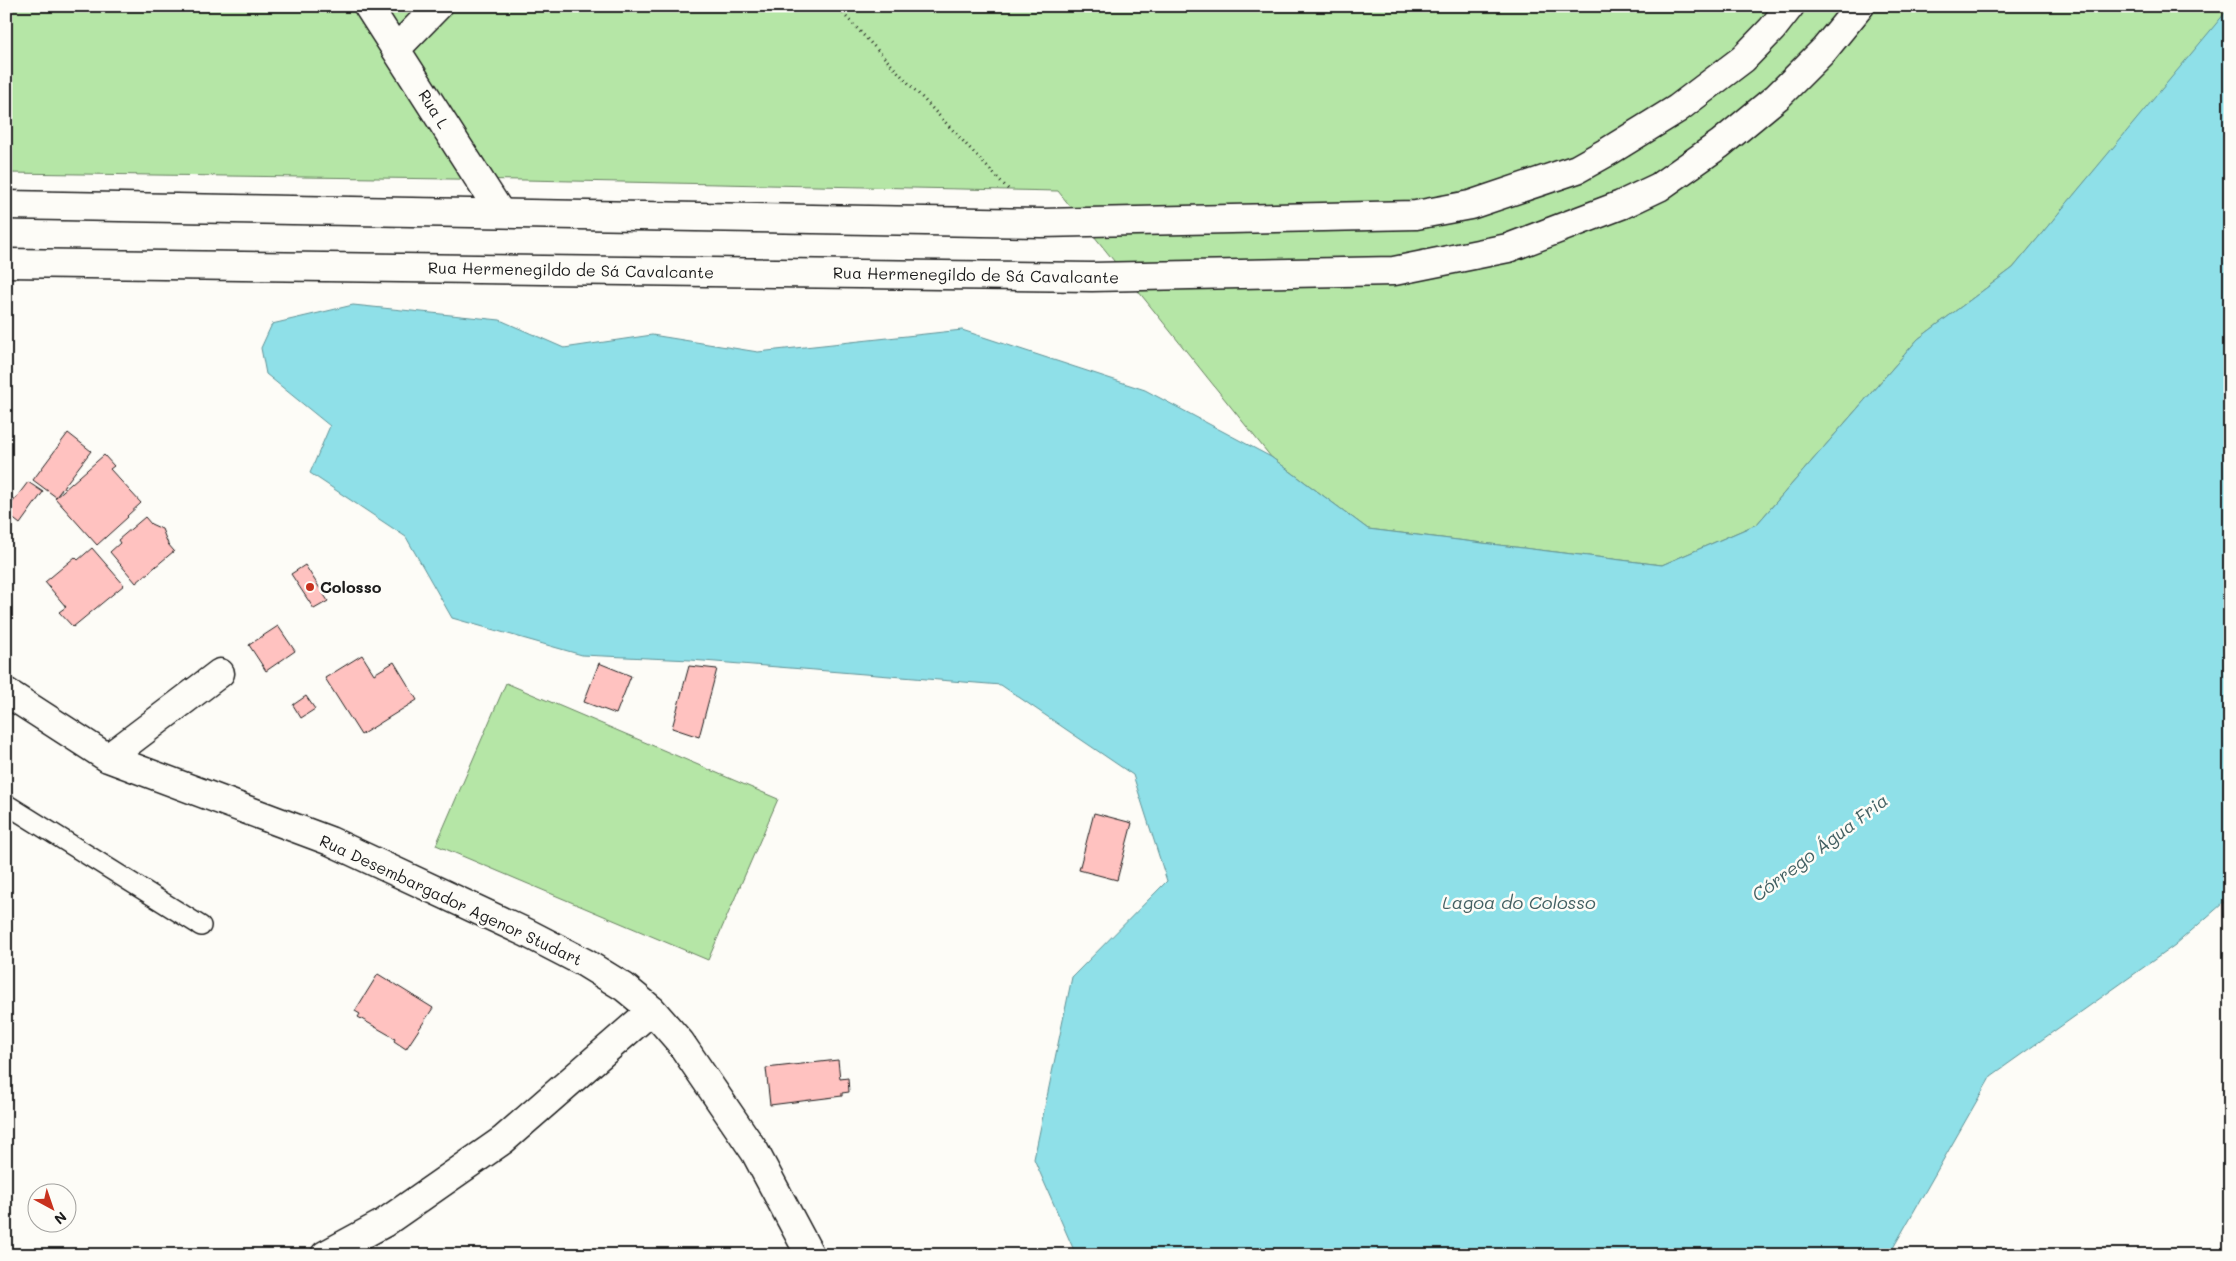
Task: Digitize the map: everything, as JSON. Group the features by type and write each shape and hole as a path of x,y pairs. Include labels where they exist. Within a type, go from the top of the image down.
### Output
{"street":[{"name":"Rua L","path":"368,6 500,212"},
{"path":"396,49 438,6"},
{"path":"6,205 500,212 1041,223 1416,215 1470,205 1576,168 1677,109 1744,59 1790,6"},
{"name":"Rua Hermenegildo de Sá Cavalcante","path":"6,263 1092,277 1394,271 1508,248 1621,205 1659,187 1720,144 1777,97 1824,50 1860,6"},
{"path":"108,758 220,673"},
{"name":"Rua Desembargador Agenor Studart","path":"6,692 108,758 330,841 527,933 585,963 624,987 652,1010 680,1042 755,1152 810,1255"},
{"path":"326,1255 384,1223 503,1140 652,1010"}],"lane":[{"path":"6,804 201,926"}],"path":[{"path":"836,6 1041,223"}],"green space":[{"path":"6,6 2230,6 2230,11 2225,14 2013,268 1918,339 1757,524 1662,565 1368,529 1271,457 1058,191 524,180 6,173"},
{"path":"506,683 778,799 708,960 436,845"}],"water":[{"name":"Lagoa do Colosso","path":"2230,11 2230,897 2175,945 1991,1076 1889,1255 1076,1255 1034,1159 1072,977 1167,881 1133,775 1001,685 691,660 582,655 452,618 406,537 310,473 330,426 266,374 261,348 272,324 353,305 500,320 564,348 652,335 758,352 962,330 1145,390 1271,457 1368,529 1662,565 1757,524 1918,339 2013,268 2225,13"}],"building":[{"path":"68,433 91,451 56,497 33,480"},
{"path":"104,455 114,466 110,469 141,503 97,545 55,498"},
{"path":"28,482 43,492 20,524 6,511"},
{"path":"145,517 151,524 162,529 168,544 174,551 136,583 110,552 120,543 118,540"},
{"path":"92,548 124,585 73,627 59,612 66,607 45,582 75,557 78,560"},
{"name":"Colosso","path":"305,565 328,601 314,609 291,574"},
{"path":"278,626 295,651 266,671 249,645"},
{"path":"362,655 374,674 394,662 417,700 361,735 325,678"},
{"path":"599,663 631,676 616,714 584,702"},
{"path":"689,666 717,669 699,737 672,728"},
{"path":"306,696 315,709 301,718 293,705"},
{"path":"1094,813 1132,823 1117,880 1079,870"},
{"path":"378,974 433,1008 406,1049 394,1041 395,1039 391,1036 358,1017 360,1014 355,1011"},
{"path":"838,1060 840,1079 848,1078 849,1092 842,1093 842,1096 770,1105 766,1068"}],"place":[{"name":"Colosso","path":"310,587"}],"water label":[{"name":"Córrego Água Fria","path":"1820,848"}]}
